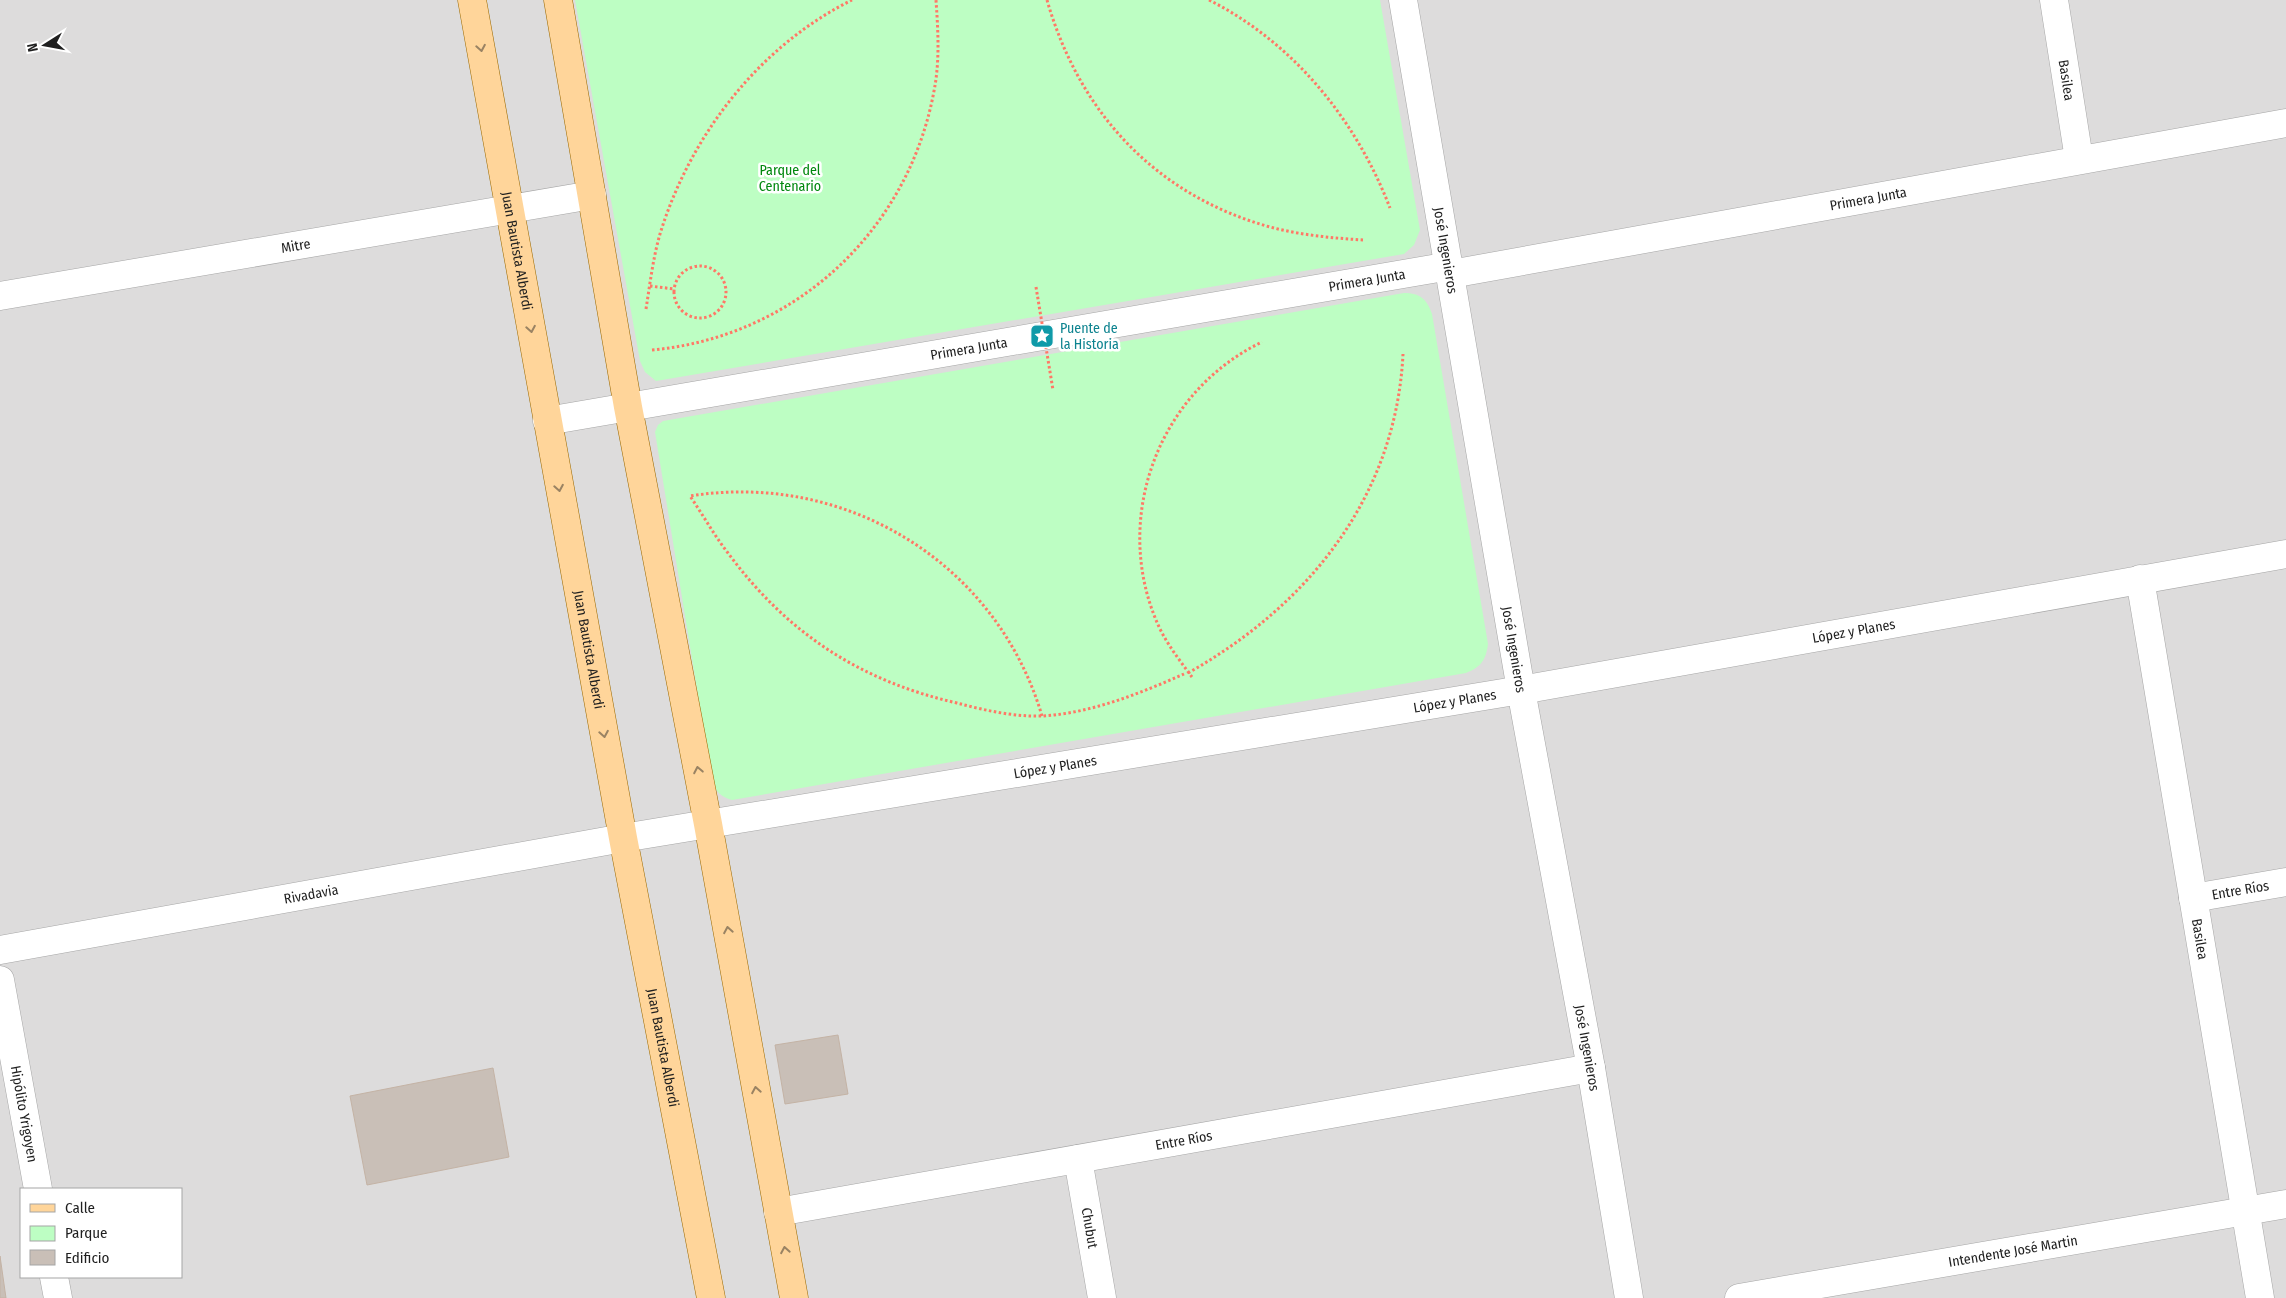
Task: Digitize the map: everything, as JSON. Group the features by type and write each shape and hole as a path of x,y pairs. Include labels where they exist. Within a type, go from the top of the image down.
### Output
{"main road":[{"name":"Juan Bautista Alberdi","path":"472,0 623,838 711,1298"},
{"path":"558,0 628,407 708,824 794,1298"}],"street":[{"name":"José Ingenieros","path":"1403,0 1521,690 1591,1068 1629,1298"},
{"name":"Basilea","path":"2054,0 2079,159"},
{"name":"Primera Junta","path":"547,421 1450,270 2286,123"},
{"name":"Mitre","path":"0,296 592,195"},
{"name":"López y Planes","path":"623,838 1521,690 2286,554"},
{"name":"Basilea","path":"2140,579 2260,1298"},
{"name":"Rivadavia","path":"0,950 623,838"},
{"name":"Entre Ríos","path":"2192,898 2286,882"},
{"name":"Hipólito Yrigoyen","path":"0,980 38,1188"},
{"name":"Entre Ríos","path":"778,1212 1591,1068"},
{"name":"Chubut","path":"1078,1159 1102,1298"},
{"name":"Intendente José Martin","path":"1740,1298 2286,1204"},
{"path":"54,1278 58,1298"}],"path":[{"path":"645,316 660,237 670,207 680,180 710,126 751,76 773,56 803,31 852,0"},
{"path":"651,350 683,346 719,337 780,309 824,281 863,242 881,218 907,174 927,120 938,60 936,0"},
{"path":"1047,0 1065,53 1088,96 1128,146 1163,176 1200,199 1246,220 1300,234 1363,240"},
{"path":"1208,0 1247,22 1309,75 1343,118 1363,150 1379,178 1390,208"},
{"path":"701,265 717,272 725,288 725,296 718,311 703,318 694,318 686,315 675,302 674,289 678,277 684,270 701,265"},
{"path":"650,286 674,289"},
{"path":"1036,287 1053,390"},
{"path":"1192,677 1186,673 1161,630 1145,584 1141,562 1140,535 1146,484 1161,440 1174,418 1194,393 1223,365 1241,352 1262,342"},
{"path":"1042,716 1021,660 988,610 957,576 903,536 856,513 790,495 747,491 690,496 727,552 753,584 783,616 817,644 873,676 912,691 985,710 1042,716 1077,711 1104,704 1186,673 1238,642 1288,601 1308,581 1344,534 1372,485 1396,406 1402,354"}],"shaded area":[{"path":"0,0 2286,0 2286,1298 0,1298"}],"green space":[{"name":"Parque del Centenario","path":"575,0 1380,0 1420,230 1414,245 1404,254 656,381 645,372 640,361"},
{"path":"1404,293 1414,294 1422,298 1428,304 1432,314 1488,644 1484,659 1475,668 1466,673 732,800 722,796 717,791 712,781 655,432 658,425 663,421"}],"building":[{"path":"838,1035 848,1094 785,1104 775,1045"},
{"path":"493,1068 509,1157 367,1185 350,1096"},
{"path":"0,1256 6,1298 0,1298"}],"place":[{"name":"Puente de la Historia","path":"1042,336"}]}
